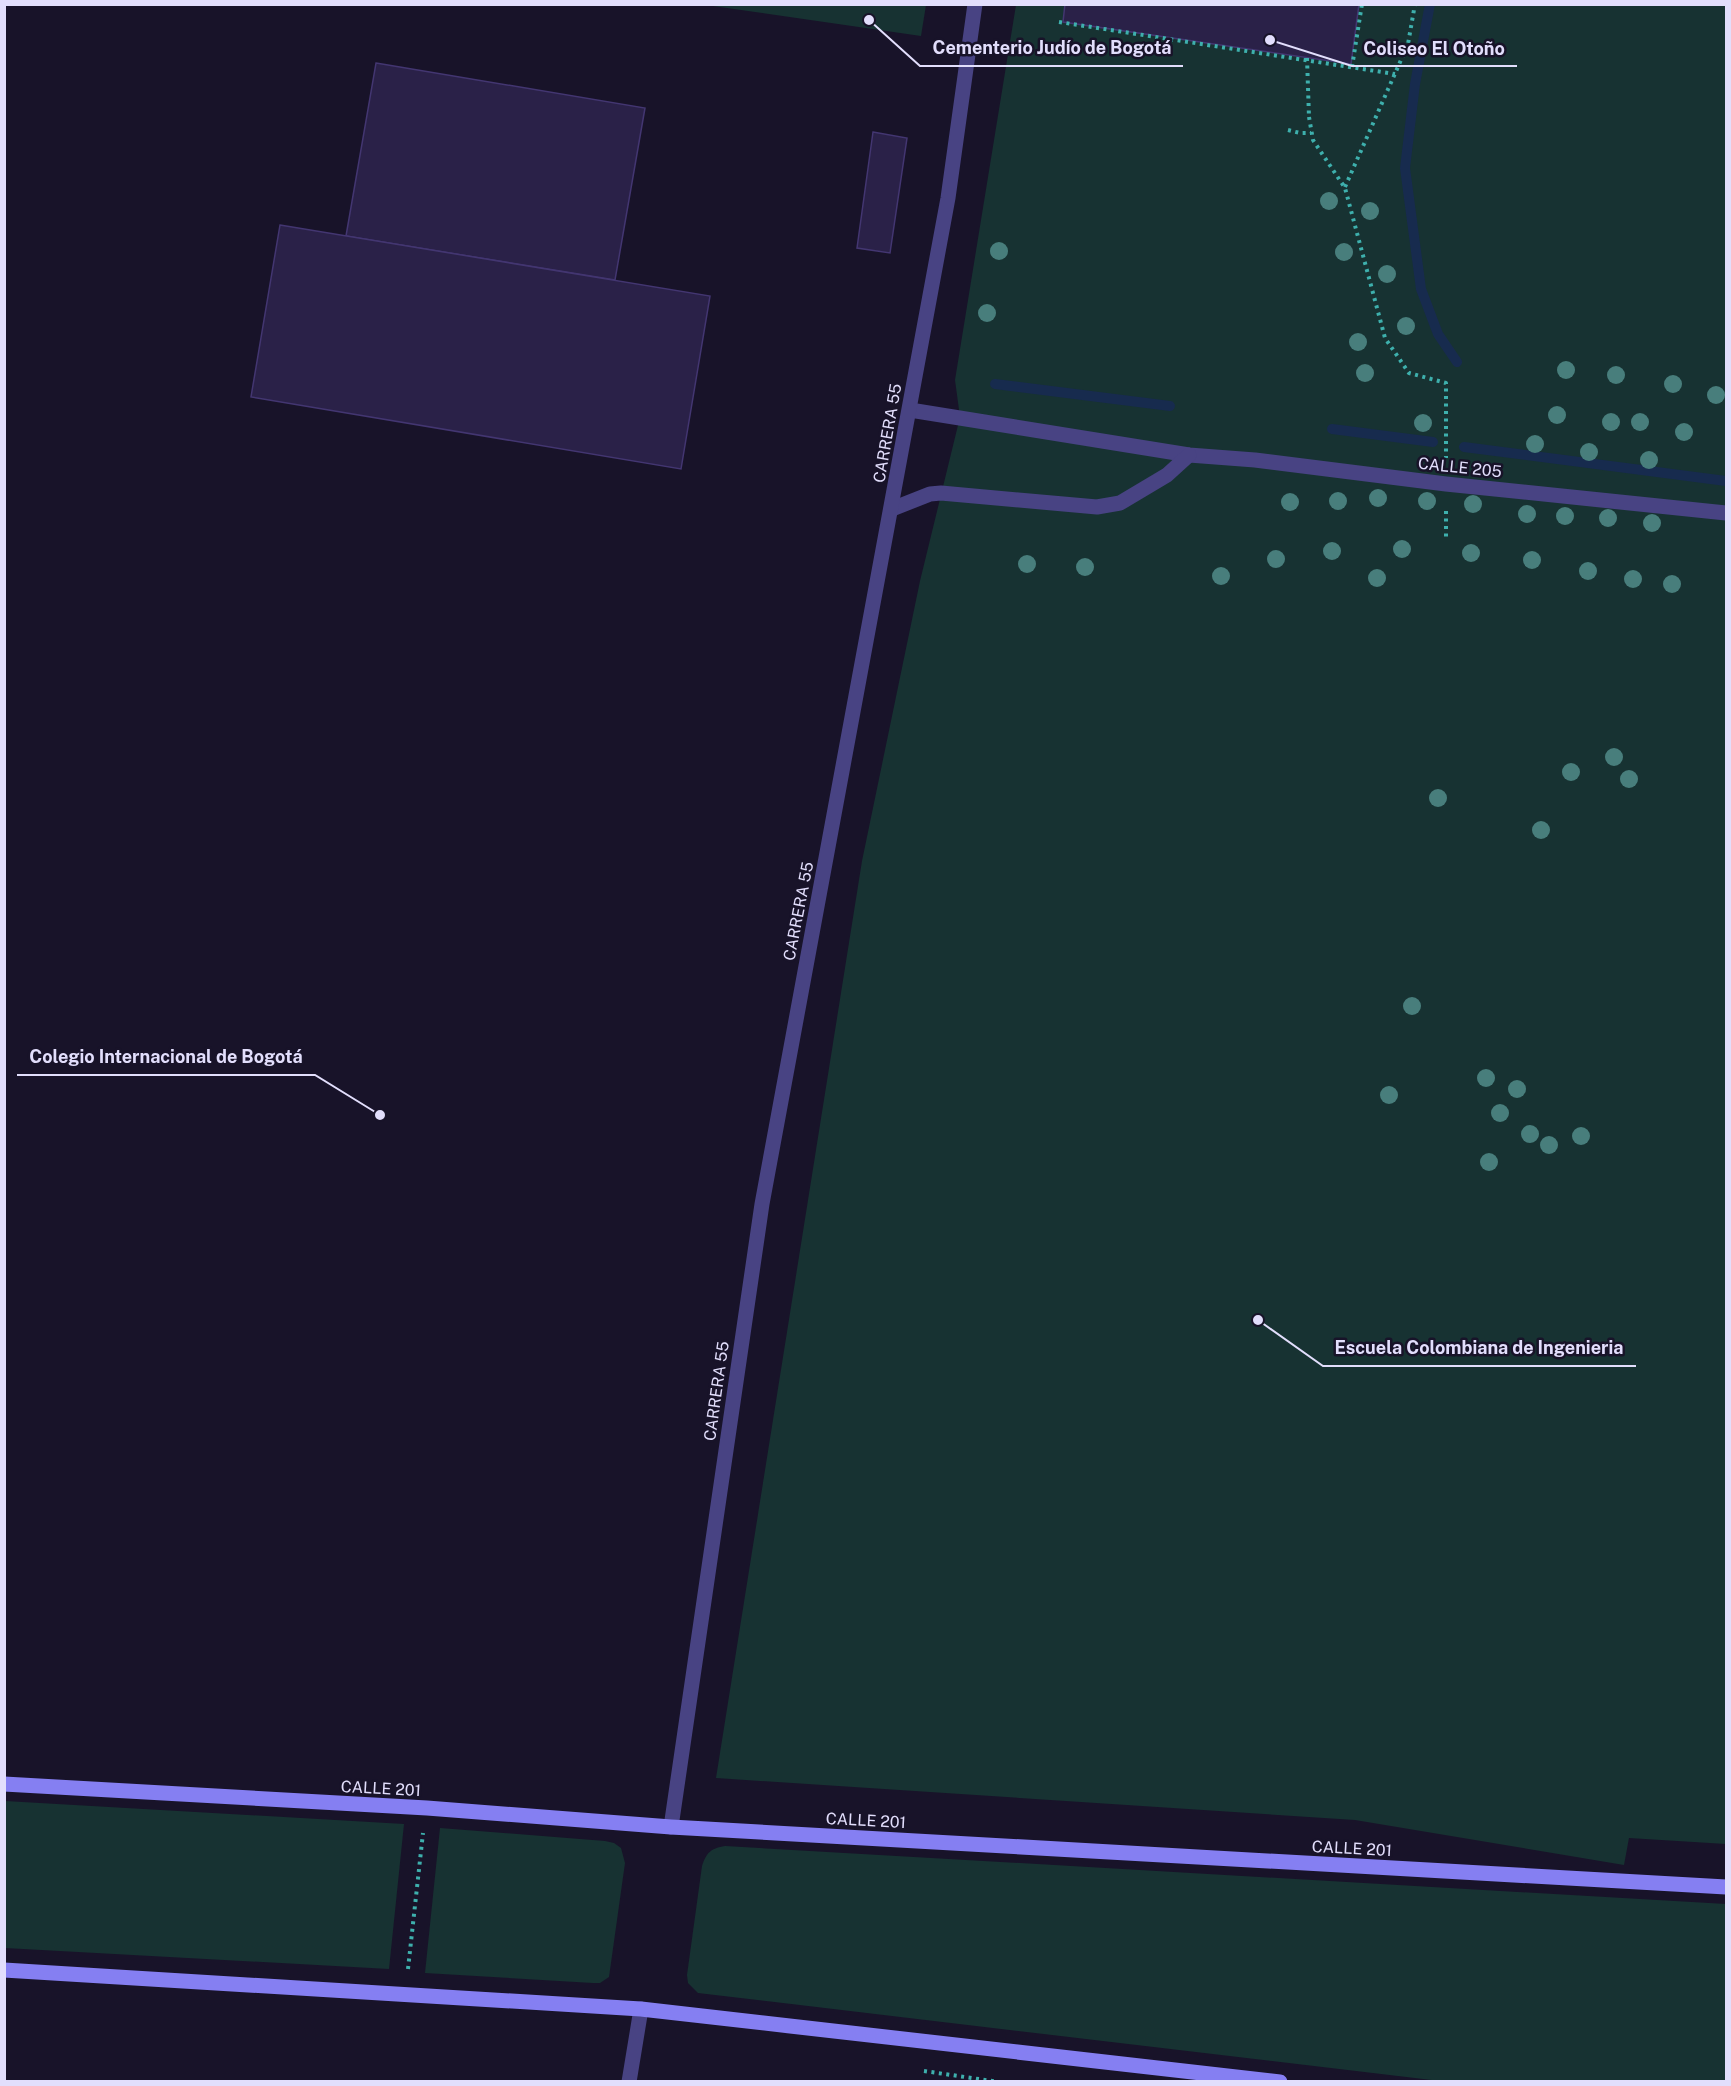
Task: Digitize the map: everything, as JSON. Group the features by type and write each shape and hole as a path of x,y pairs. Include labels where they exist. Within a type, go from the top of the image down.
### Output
{"main road":[{"name":"CALLE 201","path":"4,1784 427,1808 671,1827 1726,1887"},
{"path":"4,1970 641,2009 1280,2082"}],"street":[{"name":"CARRERA 55","path":"671,1827 762,1204 948,198 975,4"},
{"name":"CALLE 205","path":"910,410 1189,455 1256,460 1446,484 1726,513"},
{"path":"892,509 930,494 941,493 1097,507 1120,503 1167,475 1189,455"},
{"path":"629,2082 641,2009"}],"path":[{"path":"1352,67 1362,4"},
{"path":"1345,188 1408,44 1415,4"},
{"path":"1059,22 1395,74"},
{"path":"1307,59 1312,140 1345,188 1385,338 1409,373 1446,383"},
{"path":"1288,130 1300,134 1311,133"},
{"path":"407,1971 424,1827"}],"green space":[{"path":"706,5 926,5 921,36"},
{"path":"1016,5 1726,5 1726,1844 1629,1838 1624,1865 1355,1820 716,1778 862,861 920,581 960,417 955,380"},
{"path":"5,1801 404,1824 389,1969 5,1948"},
{"path":"440,1828 605,1841 621,1848 625,1863 609,1977 600,1983 593,1983 425,1973"},
{"path":"725,1846 1726,1904 1726,2081 1440,2081 698,1993 688,1983 687,1975 702,1866 710,1852"}],"building":[{"path":"1065,4 1359,4 1351,64 1063,22"},
{"path":"376,63 645,108 615,280 346,236"},
{"path":"873,132 907,138 890,253 857,248"},
{"path":"280,225 710,296 681,469 251,397"}],"waterway":[{"path":"1430,4 1415,84 1405,168 1421,289 1438,334 1457,362"},
{"path":"995,384 1170,406"},
{"path":"1332,429 1433,442"},
{"path":"1464,447 1726,481"}],"place":[{"name":"Cementerio Judío de Bogotá","path":"869,20"},
{"name":"Coliseo El Otoño","path":"1270,40"},
{"name":"Colegio Internacional de Bogotá","path":"380,1115"},
{"name":"Escuela Colombiana de Ingenieria","path":"1258,1320"}]}
